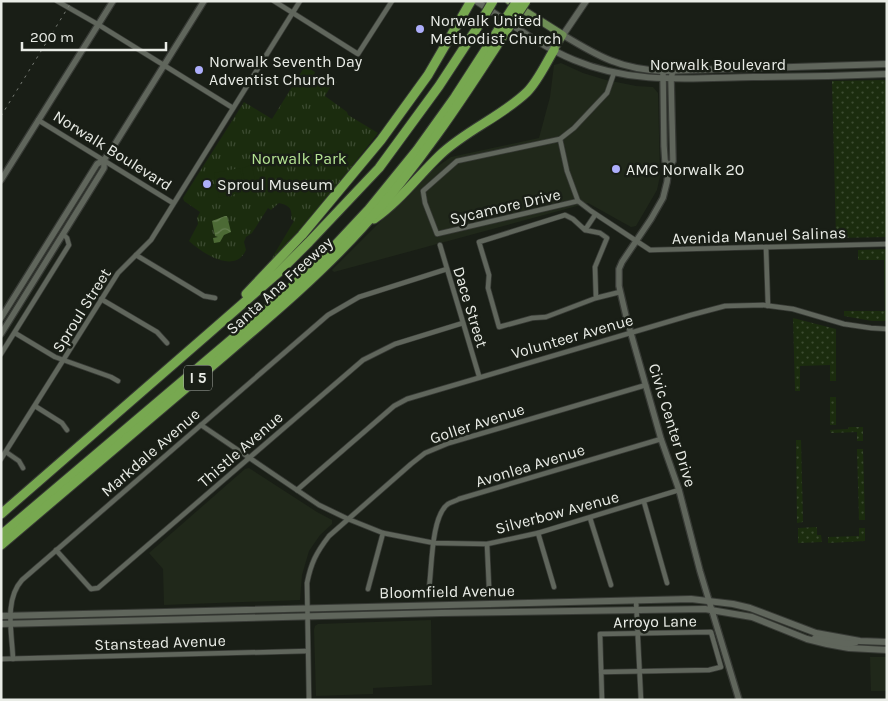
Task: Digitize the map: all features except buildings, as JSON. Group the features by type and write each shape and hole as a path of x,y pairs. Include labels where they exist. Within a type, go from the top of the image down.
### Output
{"highway":[{"path":"208,334 302,235 367,158 428,75 471,1"},
{"name":"Santa Ana Freeway","path":"1,514 279,272 379,168 439,86 493,1"},
{"path":"1,535 271,306 325,256 369,209 417,150 500,34 517,1"},
{"name":"Santa Ana Freeway","path":"1,544 272,314 319,272 362,228 396,189 444,127 500,34 526,1"},
{"path":"362,228 386,210 454,143 504,110 527,91 554,50"}],"main road":[{"name":"Norwalk Boulevard","path":"476,1 573,60 614,73 636,77 671,79 887,74"},
{"path":"509,1 563,35"},
{"path":"554,50 586,1"},
{"name":"Norwalk Boulevard","path":"563,35 591,52 616,63 640,69 673,70 887,64"},
{"name":"Bloomfield Avenue","path":"1,616 636,600 709,600 759,611 816,633 860,641 887,642"},
{"path":"594,601 594,611"},
{"path":"428,606 428,614"},
{"path":"363,607 363,615"},
{"name":"Bloomfield Avenue","path":"1,624 712,609 759,620 811,640 849,648 887,650"},
{"path":"252,610 252,618"},
{"path":"788,631 791,624"},
{"path":"811,640 816,637 848,644 860,641"}],"street":[{"path":"57,1 232,108"},
{"path":"1,180 113,1"},
{"path":"1,318 97,164 104,160 204,1"},
{"path":"274,1 358,54 392,1"},
{"name":"Sproul Street","path":"1,459 118,273 151,240 300,1"},
{"name":"Civic Center Drive","path":"664,70 664,146 666,161 669,166"},
{"name":"Civic Center Drive","path":"673,70 671,79 673,161 669,166 663,198 619,269 620,292 661,439 679,490 739,700"},
{"path":"578,201 567,171 560,139 574,128 607,94 614,73"},
{"name":"Norwalk Boulevard","path":"38,120 173,203"},
{"name":"Sycamore Drive","path":"560,139 456,160 423,191 425,203 437,234 578,201"},
{"path":"1,334 104,168 104,160"},
{"name":"Avenida Manuel Salinas","path":"578,201 595,215 652,250 887,244"},
{"path":"596,298 595,268 607,238 600,233 585,230 573,219 565,215 479,242 489,275 488,288 499,326 532,318 546,317 596,298 620,292"},
{"path":"585,230 595,215"},
{"path":"1,354 68,245 68,238 63,234"},
{"name":"Dace Street","path":"440,245 479,376"},
{"path":"766,247 768,306"},
{"path":"136,255 204,296 215,298"},
{"name":"Markdale Avenue","path":"13,659 11,602 17,585 328,315 358,297 447,269"},
{"path":"101,299 157,332 167,343"},
{"name":"Volunteer Avenue","path":"297,490 394,406 418,394 725,306 768,306 793,309 844,324 887,329"},
{"name":"Thistle Avenue","path":"56,550 91,589 98,588 368,357 395,344 463,323"},
{"path":"15,333 64,360 118,381"},
{"name":"Goller Avenue","path":"309,700 306,593 311,564 317,551 329,536 425,454 449,443 646,385"},
{"path":"35,406 62,424 67,430"},
{"name":"Silverbow Avenue","path":"200,425 319,505 348,519 383,532 434,543 486,544 538,533 679,490"},
{"name":"Avonlea Avenue","path":"430,588 436,523 441,511 448,504 459,499 661,439"},
{"path":"6,452 19,461 22,468"},
{"path":"644,502 667,584"},
{"path":"590,518 611,585"},
{"path":"368,590 383,532"},
{"path":"538,533 554,587"},
{"path":"486,544 489,588"},
{"path":"636,600 641,700"},
{"name":"Arroyo Lane","path":"601,672 600,634 711,632 720,667 709,670 639,671"},
{"name":"Stanstead Avenue","path":"1,659 308,651"},
{"path":"602,700 601,672 639,671"}],"shaded area":[{"path":"561,63 583,73 606,80 636,86 653,87 658,93 660,176 657,190 636,226 631,227 588,203 334,272 332,270 431,171 451,157 539,138 550,97 554,65"},
{"path":"249,468 332,520 332,524 320,535 309,551 302,575 300,600 164,605 163,569 149,553 245,469"},
{"path":"431,620 432,685 373,688 373,694 316,696 314,630 318,624"},
{"path":"870,657 887,657 887,691 871,691"}],"green space":[{"name":"Norwalk Park","path":"305,66 315,72 314,75 328,83 332,79 337,82 334,86 331,86 325,96 347,112 348,115 378,133 313,216 269,263 294,221 291,219 289,208 279,203 271,210 268,208 252,233 246,237 244,242 246,250 241,257 234,261 227,261 210,256 189,241 198,224 197,218 200,212 184,201 183,198 244,102 272,119"},
{"path":"832,81 887,81 887,237 836,238"},
{"path":"252,165 256,187 246,189 242,168"},
{"path":"240,168 244,192 219,198 214,173"},
{"path":"887,249 887,321 872,321 844,316 844,311 885,311 884,260 858,260 858,250"},
{"path":"793,318 836,329 836,381 830,381 830,365 800,366 800,391 795,391"},
{"path":"830,397 836,397 836,425 830,425"},
{"path":"849,427 863,427 863,441 857,441 857,432 831,433 830,430 848,429"},
{"path":"796,440 801,440 803,522 797,523"},
{"path":"857,449 863,449 865,520 859,520"},
{"path":"817,527 817,535 821,535 822,542 798,543 798,528"},
{"path":"859,528 865,528 865,541 828,543 828,537 859,536"}],"water":[{"path":"227,216 231,232 224,235 220,242 214,243 213,238 218,237 215,236 212,221"}],"railway":[{"path":"1,116 72,1"}],"place":[{"name":"Norwalk United Methodist Church","path":"420,29"},
{"name":"Norwalk Seventh Day Adventist Church","path":"199,70"},
{"name":"AMC Norwalk 20","path":"616,169"},
{"name":"Sproul Museum","path":"207,184"}]}
